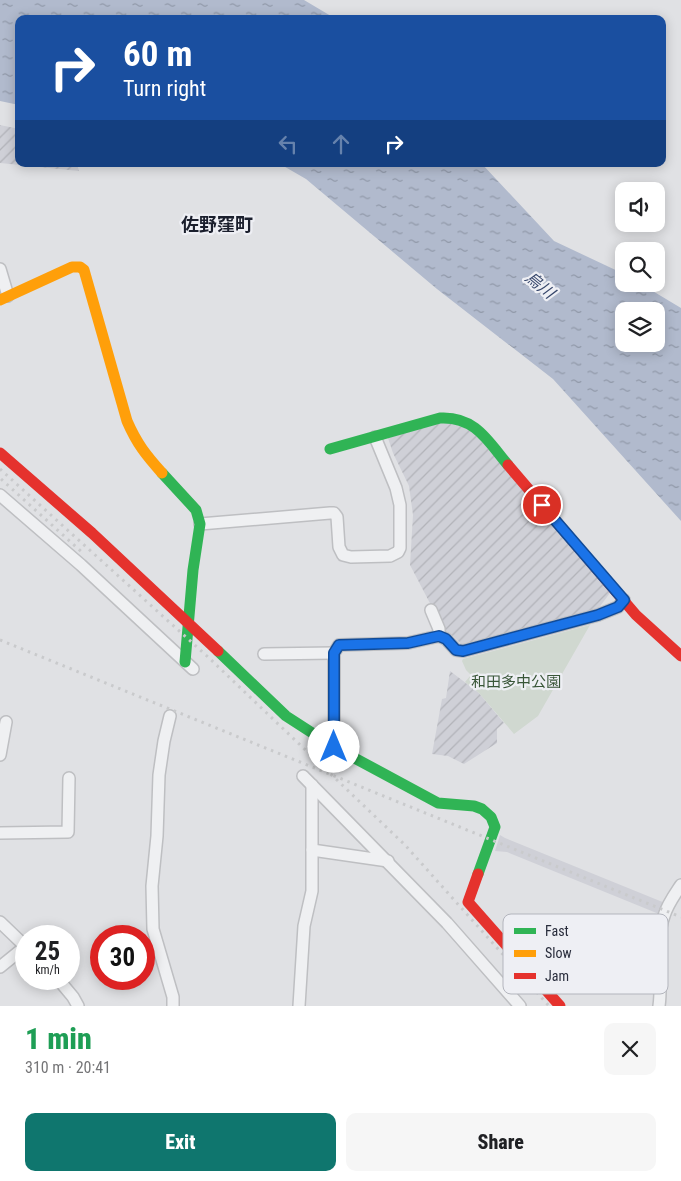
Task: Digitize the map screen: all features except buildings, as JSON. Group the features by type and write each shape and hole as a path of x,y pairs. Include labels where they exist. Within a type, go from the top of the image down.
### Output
{"street":[{"path":"0,269 4,298 72,267 80,267 84,270 132,434 144,453 196,510 200,524 193,570 189,623 189,666 81,565 0,495"},
{"path":"330,449 440,418 455,416 469,422 482,434 652,631 681,656"},
{"path":"200,524 330,512 334,513 337,517 339,547 343,555 351,558 390,556 395,554 400,548 400,505 396,488 375,436"},
{"path":"0,453 92,533 286,716 334,747 438,803 474,806 482,809 491,818 495,827 492,840 468,902 503,942"},
{"path":"334,747 334,653 339,645 408,643 439,636 446,639 456,650 463,651 598,615 618,607 624,600"},
{"path":"431,610 439,629 439,636"},
{"path":"264,654 334,653"},
{"path":"170,716 159,775 152,903 153,929 173,997 173,1006"},
{"path":"0,754 6,722"},
{"path":"303,776 447,923 503,987"},
{"path":"0,833 68,832 70,778"},
{"path":"299,1001 304,926 312,891 312,786"},
{"path":"312,850 388,861"},
{"path":"665,914 681,885"},
{"path":"0,922 15,936"},
{"path":"0,967 15,955"},
{"path":"67,990 78,1006"},
{"path":"509,994 520,1006"},
{"path":"549,994 560,1006"}],"shaded area":[{"path":"0,125 15,128 15,165 0,163"},
{"path":"40,167 78,167 79,171"},
{"path":"446,421 475,432 610,593 598,609 465,646 453,636 446,634 410,565 413,515 409,486 388,438"},
{"path":"450,671 479,693 504,723 497,729 497,743 464,764 448,756 432,754 442,699 446,698"},
{"path":"500,835 665,903 659,914 507,852 495,851"}],"green space":[{"name":"和田多中公園","path":"590,625 538,716 514,734 479,693 465,682 471,675 466,670 463,659"}],"water":[{"path":"0,0 304,0 329,15 15,15 15,104 0,101"},
{"name":"烏川","path":"285,167 485,167 554,241 615,270 615,292 654,292 681,308 681,521 553,379 437,289 306,179"}],"railway":[{"path":"0,469 208,657 405,845 503,955"},
{"path":"1,479 84,554"},
{"path":"0,640 681,917"},
{"path":"538,994 549,1006"}],"traffic: fast":[{"path":"330,449 440,418 452,418 463,421 480,432 508,465"},
{"path":"162,473 196,510 200,524 193,570 185,662"},
{"path":"218,651 286,716 334,747 438,803 474,806 482,809 491,817 495,827 478,874"}],"traffic: slow":[{"path":"0,300 72,267 80,267 84,270 127,421 142,449 162,473"}],"traffic: jam":[{"path":"0,453 92,533 218,651"},
{"path":"508,465 636,615 681,656"},
{"path":"478,874 468,902 503,942"},
{"path":"549,994 560,1006"}],"district":[{"name":"佐野窪町","path":"217,224"}],"route":[{"path":"334,747 334,653 339,645 408,643 439,636 446,639 456,650 463,651 598,615 618,607 624,600 542,505"}]}
